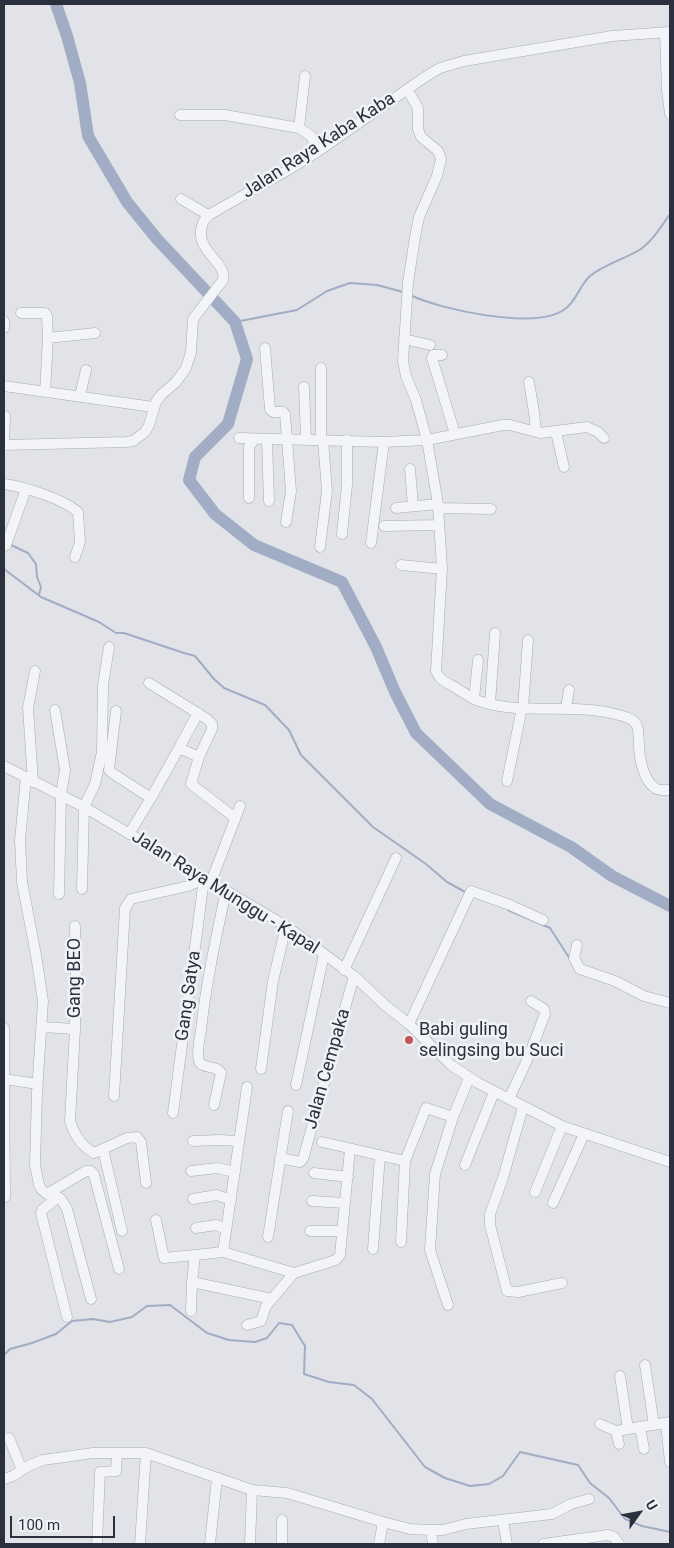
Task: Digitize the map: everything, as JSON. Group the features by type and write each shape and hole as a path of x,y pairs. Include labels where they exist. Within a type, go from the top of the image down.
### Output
{"street":[{"name":"Jalan Raya Kaba Kaba","path":"208,215 316,152 440,68 455,63 603,38 668,32"},
{"path":"668,32 667,90 670,114"},
{"path":"299,128 305,76"},
{"path":"407,89 418,108 418,129 421,137 438,151 441,159 437,176 418,221 408,283 404,339 404,369 416,400 426,440 438,506 442,569 436,672 442,680 474,699 490,704 522,708 593,710 625,717 635,722 638,729 645,774 655,788 670,790"},
{"path":"180,115 225,115 299,128 311,136 316,152"},
{"path":"5,416 4,444 133,441 140,437 148,428 153,407 161,395 176,382 186,368 191,352 193,319 223,280 224,272 201,242 202,224 208,215 181,199"},
{"path":"21,313 46,314 48,338 45,392"},
{"path":"4,321 4,328"},
{"path":"48,338 95,333"},
{"path":"404,339 430,344"},
{"path":"265,348 270,408 273,412 284,413 288,440 291,490 286,522"},
{"path":"442,355 433,356 432,358 455,434"},
{"path":"320,547 327,491 322,440 321,368"},
{"path":"80,396 86,370"},
{"path":"529,382 536,432"},
{"path":"4,386 153,407"},
{"path":"304,387 306,439"},
{"path":"239,438 384,442 426,440 510,425 536,432 556,432 587,427 598,432 604,438"},
{"path":"556,432 564,467"},
{"path":"249,498 249,446 253,439"},
{"path":"267,440 269,501"},
{"path":"342,534 347,440"},
{"path":"371,543 384,442"},
{"path":"410,469 413,506"},
{"path":"4,484 26,489 57,501 78,512 80,542 75,557"},
{"path":"6,544 26,489"},
{"path":"396,508 438,506 491,509"},
{"path":"384,526 439,526"},
{"path":"401,566 442,569"},
{"path":"490,704 495,633"},
{"path":"507,781 522,708 528,640"},
{"path":"82,889 84,807 95,784 102,752 103,685 109,647"},
{"path":"474,699 478,660"},
{"path":"35,671 28,708 30,780 20,840 22,882 43,1001 35,1166 39,1185 47,1194 58,1197 67,1209 91,1299"},
{"path":"149,683 209,720 212,726 210,734 198,757 191,784 234,817"},
{"path":"566,708 569,690"},
{"path":"55,710 65,770 62,795 59,894"},
{"path":"116,711 110,772 151,798"},
{"path":"129,834 198,713"},
{"path":"179,748 198,757"},
{"name":"Jalan Raya Munggu - Kapal","path":"4,766 84,807 286,926 354,976 469,1078 562,1126 670,1162"},
{"name":"Gang Satya","path":"174,1113 208,880 240,806"},
{"path":"344,970 396,858"},
{"path":"114,1096 125,908 127,903 135,897 208,880"},
{"path":"214,1104 221,1073 218,1069 202,1064 199,1061 199,1048 205,990 226,892"},
{"path":"409,1024 469,896 510,905 543,920"},
{"name":"Gang BEO","path":"75,926 75,1029 70,1120 73,1131 82,1144 94,1153 103,1148"},
{"path":"261,1069 273,982 286,926"},
{"path":"577,945 574,958 580,969 615,981 644,996 670,1003"},
{"path":"296,1085 324,954"},
{"name":"Jalan Cempaka","path":"280,1158 302,1161 354,976"},
{"path":"509,1099 528,1058 545,1014 544,1009 531,1001"},
{"path":"42,1027 75,1029"},
{"path":"4,1028 5,1198"},
{"path":"448,1305 430,1250 435,1174 453,1117 469,1078"},
{"path":"4,1079 38,1084"},
{"path":"223,1252 247,1087"},
{"path":"465,1164 494,1092"},
{"path":"523,1107 503,1178 490,1214 490,1225 507,1291 518,1292 562,1283"},
{"path":"401,1242 405,1161 426,1108 453,1117"},
{"path":"268,1237 288,1111"},
{"path":"535,1192 562,1126"},
{"path":"553,1203 584,1134"},
{"path":"122,1232 103,1148 137,1136 139,1138 146,1183"},
{"path":"193,1141 239,1141"},
{"path":"322,1142 405,1161"},
{"path":"247,1325 261,1321 266,1306 294,1273 336,1260 340,1256 350,1149"},
{"path":"373,1249 380,1155"},
{"path":"191,1171 217,1168 235,1172"},
{"path":"47,1194 86,1171 91,1171 94,1175 119,1269"},
{"path":"314,1173 348,1176"},
{"path":"193,1199 217,1195 231,1200"},
{"path":"58,1197 41,1213 67,1317"},
{"path":"312,1201 345,1203"},
{"path":"156,1220 164,1258 223,1252 294,1273"},
{"path":"196,1228 216,1225 226,1229"},
{"path":"310,1230 342,1231"},
{"path":"191,1311 195,1255"},
{"path":"192,1282 272,1299"},
{"path":"645,1365 654,1425"},
{"path":"620,1376 628,1429"},
{"path":"600,1424 616,1431 668,1422 670,1462"},
{"path":"640,1427 644,1450"},
{"path":"616,1431 619,1444"},
{"path":"10,1438 22,1470"},
{"path":"97,1544 100,1472 116,1471 117,1452"},
{"path":"4,1479 43,1460 93,1453 146,1453 252,1490 287,1493 410,1529 431,1530 443,1530 466,1524 552,1514 571,1504 589,1499"},
{"path":"140,1544 146,1453"},
{"path":"210,1544 217,1478"},
{"path":"250,1544 252,1490"},
{"path":"282,1520 282,1544"},
{"path":"503,1521 507,1544"},
{"path":"379,1544 383,1522"},
{"path":"431,1530 433,1544"},
{"path":"543,1544 608,1535 614,1537 619,1544"}],"waterway":[{"path":"56,4 80,83 88,136 127,202 157,239 235,322 247,359 228,424 195,457 189,480 215,514 254,545 342,582 376,647 395,692 416,733 490,804 571,847 612,876 670,906"},
{"path":"410,295 424,301 486,315 509,318 548,316 567,308 590,276 641,249 657,233 670,214"},
{"path":"235,322 297,310 327,291 350,283 377,285 403,292"},
{"path":"11,545 28,553 36,564 37,577 41,587 39,595"},
{"path":"4,569 41,597 99,622 116,633 124,633 195,656 224,688 265,705 289,730 301,755 373,827 426,864 447,882 467,893"},
{"path":"508,910 550,928 570,959"},
{"path":"4,1355 10,1349 56,1334 72,1321 93,1319 110,1322 132,1317 147,1306 170,1305 207,1333 229,1340 255,1342 267,1338 279,1323 292,1325 305,1346 304,1374 329,1382 354,1385 372,1399 425,1467 445,1478 470,1486 489,1484 503,1476 520,1452 578,1465 590,1483 609,1498 625,1519 642,1526 670,1532"}],"place":[{"name":"Babi guling selingsing bu Suci","path":"409,1040"}]}
